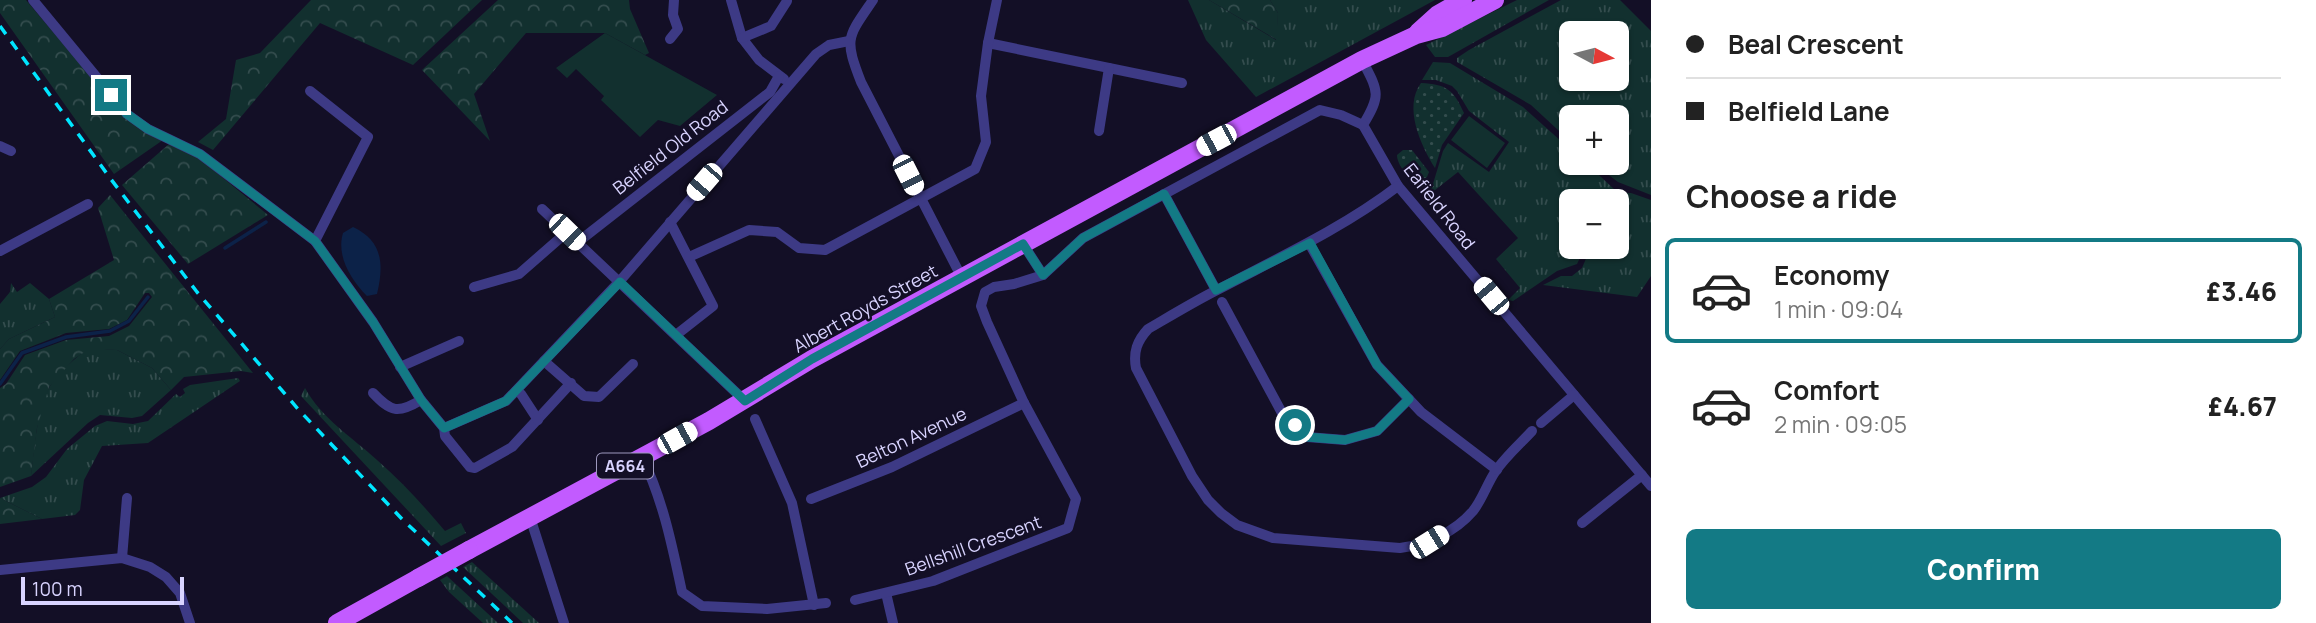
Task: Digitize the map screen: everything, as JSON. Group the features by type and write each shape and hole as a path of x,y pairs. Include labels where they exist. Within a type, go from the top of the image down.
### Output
{"main road":[{"name":"Albert Royds Street","path":"1416,35 1438,14 1463,0"},
{"name":"Albert Royds Street","path":"337,623 745,401 812,359 1362,60 1416,35 1441,28 1495,0"}],"street":[{"path":"33,0 127,114 148,129 200,154 315,241 373,322 421,400 444,428 445,436 470,467 475,468 512,447 571,383"},
{"path":"670,39 678,29 673,15 674,0"},
{"path":"731,0 742,38 759,60 790,84"},
{"path":"873,0 849,41 850,54 861,82 962,278"},
{"path":"688,257 749,230 776,232 799,248 825,250 975,169 986,142 981,96 997,0"},
{"path":"742,38 771,26 787,1"},
{"path":"444,428 506,401 620,282 816,54 829,45 849,41"},
{"path":"988,43 1182,83"},
{"path":"1023,244 1043,275 1083,238 1320,110 1341,115 1363,125 1376,103 1377,95 1362,60"},
{"path":"1099,131 1109,68"},
{"name":"Belfield Old Road","path":"578,242 770,92 779,76"},
{"path":"310,91 368,137 315,241"},
{"name":"Eafield Road","path":"1363,125 1398,186 1651,485"},
{"path":"0,146 11,151"},
{"path":"1398,186 1378,202 1310,243 1216,290 1149,329 1140,339 1135,352 1136,368 1192,476 1214,507 1237,525 1273,538 1400,548 1429,542 1456,526 1473,510 1497,470 1532,431"},
{"path":"1164,194 1216,290"},
{"path":"0,251 88,204"},
{"path":"542,208 745,401"},
{"path":"670,222 713,306 676,335"},
{"path":"474,287 519,274 567,232"},
{"path":"1310,243 1377,365 1421,412 1497,470"},
{"name":"Bellshill Crescent","path":"855,600 933,580 1068,528 1076,499 1024,402 981,306 985,292 989,289 1043,275"},
{"path":"1222,302 1282,413 1307,437 1345,440 1377,431 1409,399"},
{"path":"400,366 458,341"},
{"path":"544,361 584,396 599,397 633,364"},
{"path":"516,391 538,419"},
{"path":"373,393 386,407 397,410 408,408 421,400"},
{"path":"1541,423 1574,395"},
{"name":"Belton Avenue","path":"811,499 892,467 1024,402"},
{"path":"642,457 666,515 682,592 702,606 767,609 820,604 792,503 755,419"},
{"path":"1581,523 1642,475"},
{"path":"122,558 127,498"},
{"path":"530,517 564,623"},
{"path":"0,570 122,558 150,567 166,577 180,593 190,623"},
{"path":"886,593 893,623"}],"green space":[{"path":"0,0 26,0 111,101 163,140 114,174 0,13"},
{"path":"311,0 482,0 413,65 320,23 213,150 198,142 226,119 236,60 260,53"},
{"path":"498,0 629,0 630,9 649,53 645,55 605,33 526,33 474,94 490,141 422,70"},
{"path":"1188,0 1209,0 1276,40 1278,13 1270,0 1435,0 1256,97 1206,40"},
{"path":"1209,0 1270,0 1278,13 1277,40"},
{"path":"1517,0 1549,0 1448,57 1435,57 1426,45"},
{"path":"1561,0 1620,0 1651,31 1651,195 1618,182 1609,175 1629,175 1629,105 1559,105 1559,131 1531,105 1457,62 1457,58"},
{"path":"605,33 717,95 680,126 658,120 640,137 601,100 604,96 576,69 567,78 556,68"},
{"path":"1433,62 1450,63 1523,107 1559,139 1559,175 1599,175 1614,189 1559,189 1559,259 1579,259 1577,264 1557,271 1513,301 1508,300 1520,288 1496,259 1518,238 1458,172 1425,198 1422,194 1432,187 1448,143 1489,172 1509,142 1469,111 1452,86 1436,80 1422,80"},
{"path":"1421,83 1448,90 1457,99 1464,113 1442,145 1435,168 1424,149 1414,115 1416,93"},
{"path":"1469,116 1505,143 1487,168 1451,140"},
{"path":"169,144 199,158 268,215 188,264 122,185"},
{"path":"1403,150 1412,150 1429,172 1417,185 1399,163 1397,155"},
{"path":"1629,193 1651,200 1651,276 1637,297 1543,285 1561,276 1572,276 1582,268 1586,259 1629,259"},
{"path":"110,195 253,373 241,371 184,377 171,390 152,368 117,350 89,349 74,359 49,387 37,428 31,476 0,487 0,388 6,384 25,355 66,340 109,336 129,326 152,297 145,293 127,320 109,329 66,333 20,351 0,380 0,349 9,339 55,317 49,299 114,260 98,208"},
{"path":"11,283 17,292 30,283 49,299 55,317 9,339 0,349 0,304 10,292"},
{"path":"89,348 117,350 152,368 171,390 142,416 132,418 100,415 31,476 42,406 50,386 73,360"},
{"path":"238,378 240,381 148,443 102,446 84,480 80,510 75,515 42,519 0,498 32,487 46,477 67,449 95,426 107,421 133,424 148,421 176,394 180,397 185,393 183,389 190,385"},
{"path":"305,388 320,409 395,477 445,531 461,523 466,533 441,546 301,396"},
{"path":"0,498 42,519 0,524"},
{"path":"472,562 539,623 523,623 463,567"},
{"path":"447,576 498,623 483,623 449,592 440,580"}],"water":[{"path":"353,227 370,239 379,255 377,294 367,296 356,283 343,259 343,233"}],"waterway":[{"path":"225,248 266,222"},
{"path":"0,384 22,353 66,337 110,331 129,321 148,297"}],"railway":[{"path":"0,26 197,292 298,409 402,519 512,623"}],"route":[{"path":"111,95 127,114 148,129 200,154 315,241 373,322 421,400 444,428 506,401 620,282 745,401 812,359 1023,244 1043,275 1083,238 1164,194 1216,290 1310,243 1377,365 1409,399 1377,431 1345,440 1307,437 1295,425"}]}
